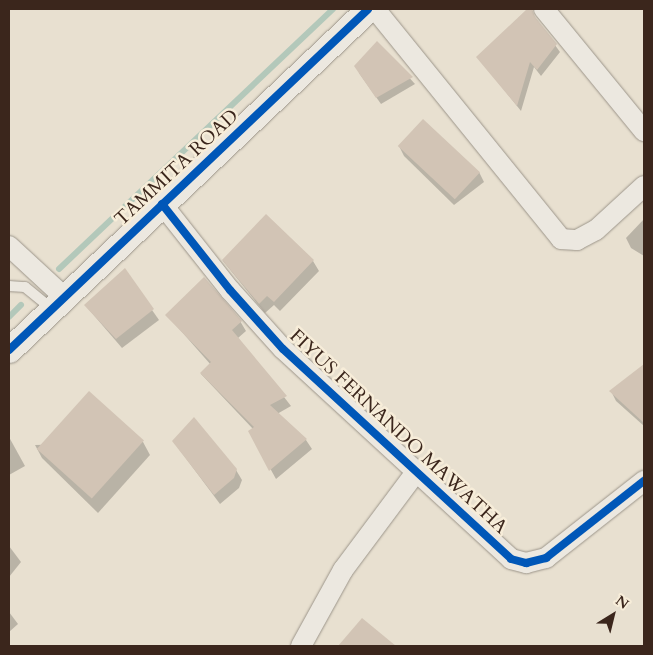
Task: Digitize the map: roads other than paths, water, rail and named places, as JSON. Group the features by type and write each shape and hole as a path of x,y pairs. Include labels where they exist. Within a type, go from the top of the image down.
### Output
{"street":[{"name":"TAMMITA ROAD","path":"9,350 368,9"},
{"path":"375,9 561,239 577,240 596,230 644,186"},
{"path":"544,9 644,131"},
{"name":"FIYUS FERNANDO MAWATHA","path":"162,204 230,290 283,349 511,559 526,563 546,558 644,481"},
{"path":"9,246 58,303"},
{"path":"300,646 343,570 416,472"}],"lane":[{"path":"9,286 25,287 58,303"}],"waterway":[{"path":"59,269 333,9"},
{"path":"9,317 21,305"}]}
